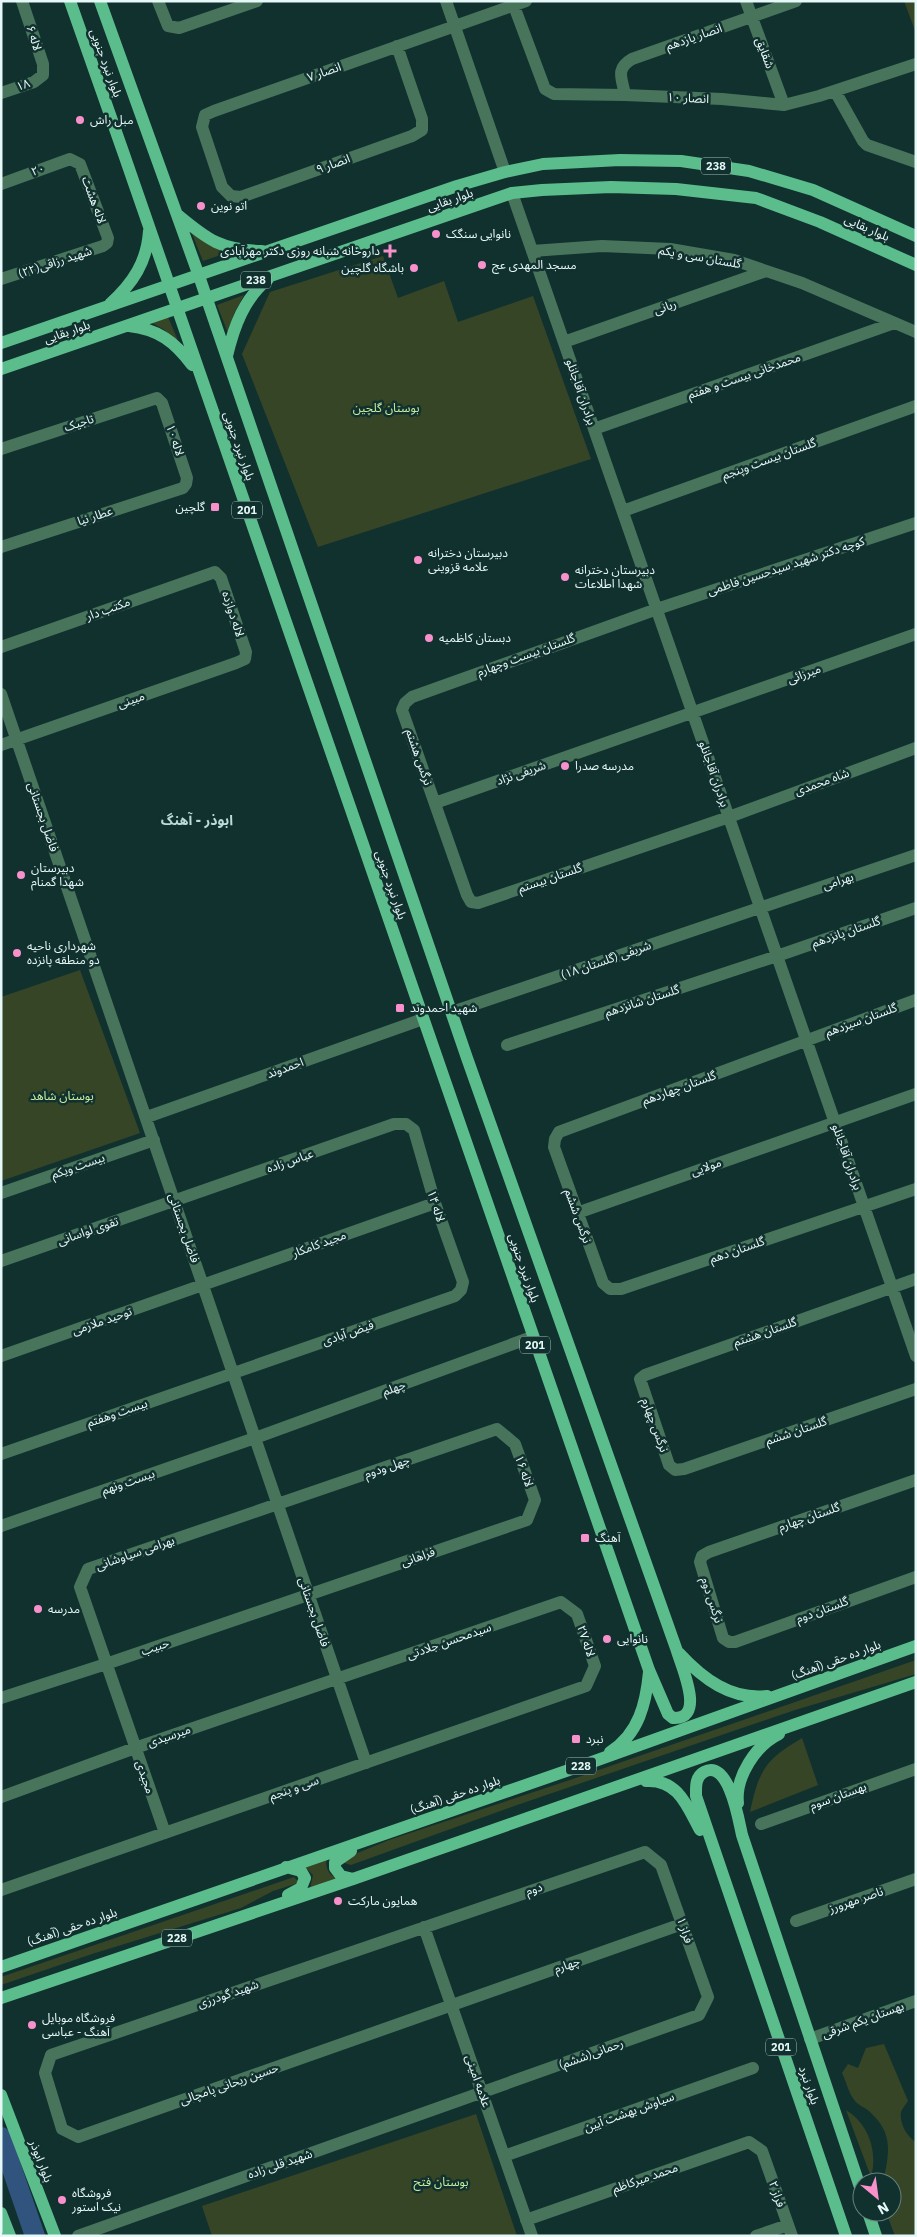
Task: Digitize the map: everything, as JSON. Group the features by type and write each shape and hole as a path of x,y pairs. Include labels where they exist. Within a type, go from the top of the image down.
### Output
{"main road":[{"name":"بلوار نبرد جنوبی","path":"70,1 150,226 200,377 453,1101 532,1338 649,1670 644,1706 630,1733 618,1747 592,1762"},
{"name":"بلوار نبرد جنوبی","path":"100,1 207,297 452,1012 677,1651 695,1671 733,1693 756,1697 780,1695"},
{"name":"بلوار بقایی","path":"1,343 106,308 170,284 270,252 457,186 505,172 543,164 620,160 681,162 749,171 813,190 916,236"},
{"path":"505,172 512,193"},
{"name":"بلوار بقایی","path":"1,369 176,307 512,193 611,187 676,189 756,198 820,222 916,265"},
{"path":"176,214 208,239 218,244 244,251 270,252"},
{"path":"106,308 128,287 137,275 146,252 150,226"},
{"path":"227,356 230,342 245,303 253,293 275,274"},
{"path":"126,326 153,330 164,336 184,354 200,377"},
{"name":"بلوار ده حقی (آهنگ)","path":"1,1967 592,1762 916,1646"},
{"name":"201","path":"649,1670 668,1714 673,1718 679,1719 687,1714 690,1706 690,1694 677,1651"},
{"name":"228","path":"4,1998 264,1907 353,1879 624,1786 916,1682"},
{"path":"742,1835 737,1796 743,1774 757,1752 774,1736 804,1721"},
{"name":"201","path":"716,1858 696,1796 696,1783 703,1772 709,1770 715,1772 726,1781 731,1791 742,1835"},
{"path":"624,1786 648,1780 671,1786 680,1794 716,1858"},
{"path":"353,1879 338,1874 335,1862 341,1856 370,1844 382,1834"},
{"name":"بلوار نبرد","path":"742,1835 855,2172"},
{"name":"بلوار نبرد","path":"716,1858 846,2236"},
{"path":"264,1907 296,1892 305,1882 301,1871 286,1868"},
{"name":"بلوار ابوذر","path":"1,2096 55,2236"},
{"path":"1,2213 10,2236"},
{"path":"871,2222 876,2236"}],"street":[{"name":"لاله ۶","path":"22,1 43,64 43,75"},
{"path":"158,1 168,26 179,28 257,1"},
{"path":"446,1 505,172"},
{"name":"شقایق","path":"746,1 784,105"},
{"name":"انصار یازدهم","path":"625,95 620,71 623,64 632,59 796,1"},
{"name":"انصار ۷","path":"202,127 205,115 214,111 520,3"},
{"name":"انصار ۱۰","path":"520,3 545,89 554,94 722,99 784,105 835,91 916,64"},
{"name":"انصار ۹","path":"202,127 222,187 231,196 241,197 412,136 422,130 422,119 397,46"},
{"name":"۱۸","path":"1,93 34,82 43,75"},
{"path":"835,91 863,142 916,162"},
{"name":"۲۰","path":"1,184 70,159 75,160"},
{"name":"لاله هشت","path":"75,160 80,164 108,238 107,243"},
{"name":"برادران آقاجانلو","path":"512,193 916,1356"},
{"name":"شهید رزاقی(۲۲)","path":"1,279 103,246 107,243"},
{"name":"گلستان سی و یکم","path":"532,250 602,246 670,249 734,260 802,283 916,332"},
{"name":"ربانی","path":"564,342 766,271"},
{"name":"محمدخانی بیست و هفتم","path":"594,429 894,323"},
{"name":"تاجیک","path":"1,449 157,398"},
{"name":"لاله ۱۰","path":"157,398 162,402 187,478 186,484"},
{"name":"گلستان بیست وپنجم","path":"623,511 916,406"},
{"name":"عطار نیا","path":"1,547 183,488 186,484"},
{"name":"کوچه دکتر شهید سیدحسین فاطمی","path":"656,609 916,523"},
{"name":"مکتب دار","path":"1,647 215,572"},
{"name":"لاله دوازده","path":"215,572 221,578 246,652 245,659"},
{"name":"گلستان بیست وچهارم","path":"402,710 405,703 412,697 656,609"},
{"name":"میرزائی","path":"693,713 916,634"},
{"name":"مبینی","path":"1,745 245,659"},
{"name":"فاضل بجستانی","path":"1,694 366,1763"},
{"name":"نرگس هشتم","path":"402,710 435,803"},
{"name":"شریفی نژاد","path":"435,803 693,713"},
{"name":"شاه محمدی","path":"729,817 916,748"},
{"name":"گلستان بیستم","path":"435,803 467,895 471,902 478,903 729,817"},
{"name":"بهرامی","path":"760,907 916,856"},
{"name":"شریفی (گلستان ۱۸)","path":"452,1012 760,907"},
{"name":"گلستان پانزدهم","path":"777,956 916,908"},
{"name":"گلستان شانزدهم","path":"507,1045 777,956"},
{"name":"گلستان سیزدهم","path":"806,1040 916,1000"},
{"name":"احمدوند","path":"146,1118 423,1019"},
{"name":"گلستان چهاردهم","path":"555,1139 559,1132 806,1040"},
{"name":"مولایی","path":"577,1213 916,1094"},
{"name":"عباس زاده","path":"175,1201 394,1124 406,1124"},
{"name":"لاله ۱۴","path":"406,1124 414,1130 435,1203 462,1282 461,1290"},
{"name":"نرگس ششم","path":"555,1139 554,1147 577,1213 603,1283 610,1289"},
{"name":"بیست ویکم","path":"1,1192 154,1140"},
{"name":"گلستان دهم","path":"610,1289 621,1289 916,1189"},
{"name":"تقوی لواسانی","path":"1,1261 175,1201"},
{"name":"مجید کامکار","path":"204,1286 435,1203"},
{"name":"گلستان هشتم","path":"640,1379 645,1375 916,1280"},
{"name":"توحید ملازمی","path":"1,1356 204,1286"},
{"name":"فیض آبادی","path":"233,1372 455,1296 461,1290"},
{"name":"چهلم","path":"255,1438 532,1338"},
{"name":"بیست وهفتم","path":"1,1454 233,1372"},
{"name":"نرگس چهارم","path":"640,1379 670,1465 675,1470"},
{"name":"گلستان ششم","path":"675,1470 684,1469 916,1389"},
{"name":"چهل ودوم","path":"278,1504 497,1429"},
{"name":"لاله ۱۶","path":"497,1429 515,1444 535,1500 526,1520"},
{"name":"بیست ونهم","path":"1,1526 255,1438"},
{"name":"گلستان چهارم","path":"702,1556 916,1480"},
{"name":"بهرامی سیاوشانی","path":"106,1664 80,1587 88,1570 278,1504"},
{"name":"فراهانی","path":"308,1595 526,1520"},
{"name":"نرگس دوم","path":"702,1556 700,1562 703,1572 723,1638 728,1642"},
{"name":"گلستان دوم","path":"728,1642 735,1642 916,1577"},
{"name":"حبیب","path":"1,1698 308,1595"},
{"name":"سیدمحسن جلادتی","path":"337,1679 561,1602"},
{"name":"لاله ۲۷","path":"561,1602 577,1614 595,1666 586,1686"},
{"name":"مجیدی","path":"106,1664 165,1833"},
{"name":"میرسیدی","path":"1,1796 337,1679"},
{"name":"سی و پنجم","path":"1,1890 586,1686"},
{"name":"بهستان سوم","path":"761,1824 916,1769"},
{"name":"فراز ۱","path":"645,1852 661,1865 708,1997 699,2015"},
{"name":"دوم","path":"424,1927 645,1852"},
{"name":"ناصر مهرورز","path":"796,1921 916,1879"},
{"name":"چهارم","path":"451,2006 682,1924"},
{"name":"علامه امینی","path":"424,1927 532,2236"},
{"name":"شهید گودرزی","path":"45,2073 51,2055 424,1927"},
{"name":"بهستان یکم شرقی","path":"810,2039 916,2001"},
{"name":"حسین ریحانی پامچالی","path":"45,2073 62,2129 78,2137 451,2006"},
{"name":"رحمانی(ششم)","path":"482,2093 699,2015"},
{"name":"سیاوش بهشت آیین","path":"504,2156 753,2068"},
{"name":"شهید قلی زاده","path":"78,2236 482,2093"},
{"name":"محمد میرکاظم","path":"526,2220 749,2142 762,2151"},
{"name":"فراز ۲","path":"762,2151 790,2230"},
{"path":"756,2236 790,2230"}],"green space":[{"path":"904,1 916,1 916,33"},
{"path":"191,231 229,252 203,261"},
{"name":"بوستان گلچین","path":"383,256 398,298 444,281 458,322 533,296 591,459 318,547 242,354 270,292"},
{"path":"244,295 234,314 228,333 217,305"},
{"path":"168,317 179,343 163,329 152,323"},
{"name":"بوستان شاهد","path":"80,970 140,1133 1,1181 1,997"},
{"path":"916,1660 916,1674 795,1710 520,1804 351,1865 344,1863 348,1857 389,1840 567,1781"},
{"path":"802,1738 818,1785 750,1812 757,1786 766,1768 780,1753"},
{"path":"330,1856 326,1862 328,1871 338,1879 310,1889 313,1875 304,1866"},
{"path":"294,1877 298,1881 295,1884 273,1891 241,1908 92,1954 1,1985 1,1977"},
{"path":"884,2044 908,2101 901,2112 901,2116 904,2129 916,2142 916,2236 895,2236 890,2222 902,2222 902,2172 885,2172 888,2145 883,2129 869,2111 853,2098 842,2073 848,2064 858,2068 866,2048"},
{"path":"846,2110 861,2123 870,2139 873,2168 872,2172 869,2172"},
{"name":"بوستان فتح","path":"476,2114 517,2236 212,2236 202,2206"}],"waterway":[{"path":"1,2137 35,2236"}],"place":[{"name":"مبل راش","path":"80,120"},
{"name":"اتو نوین","path":"201,206"},
{"name":"نانوایی سنگک","path":"436,234"},
{"name":"داروخانه شبانه روزی دکتر مهرآبادی","path":"390,251"},
{"name":"مسجد المهدی عج","path":"482,265"},
{"name":"باشگاه گلچین","path":"414,268"},
{"name":"گلچین","path":"215,507"},
{"name":"دبیرستان دخترانه علامه قزوینی","path":"418,560"},
{"name":"دبیرستان دخترانه شهدا اطلاعات","path":"565,577"},
{"name":"دبستان کاظمیه","path":"429,638"},
{"name":"مدرسه صدرا","path":"565,766"},
{"name":"دبیرستان شهدا گمنام","path":"21,875"},
{"name":"شهرداری ناحیه دو منطقه پانزده","path":"17,953"},
{"name":"شهید احمدوند","path":"400,1008"},
{"name":"آهنگ","path":"585,1538"},
{"name":"مدرسه","path":"38,1609"},
{"name":"نانوایی","path":"607,1639"},
{"name":"نبرد","path":"576,1739"},
{"name":"همایون مارکت","path":"338,1901"},
{"name":"فروشگاه موبایل آهنگ - عباسی","path":"32,2025"},
{"name":"فروشگاه نیک استور","path":"62,2200"}],"district":[{"name":"ابوذر - آهنگ","path":"197,820"}]}
